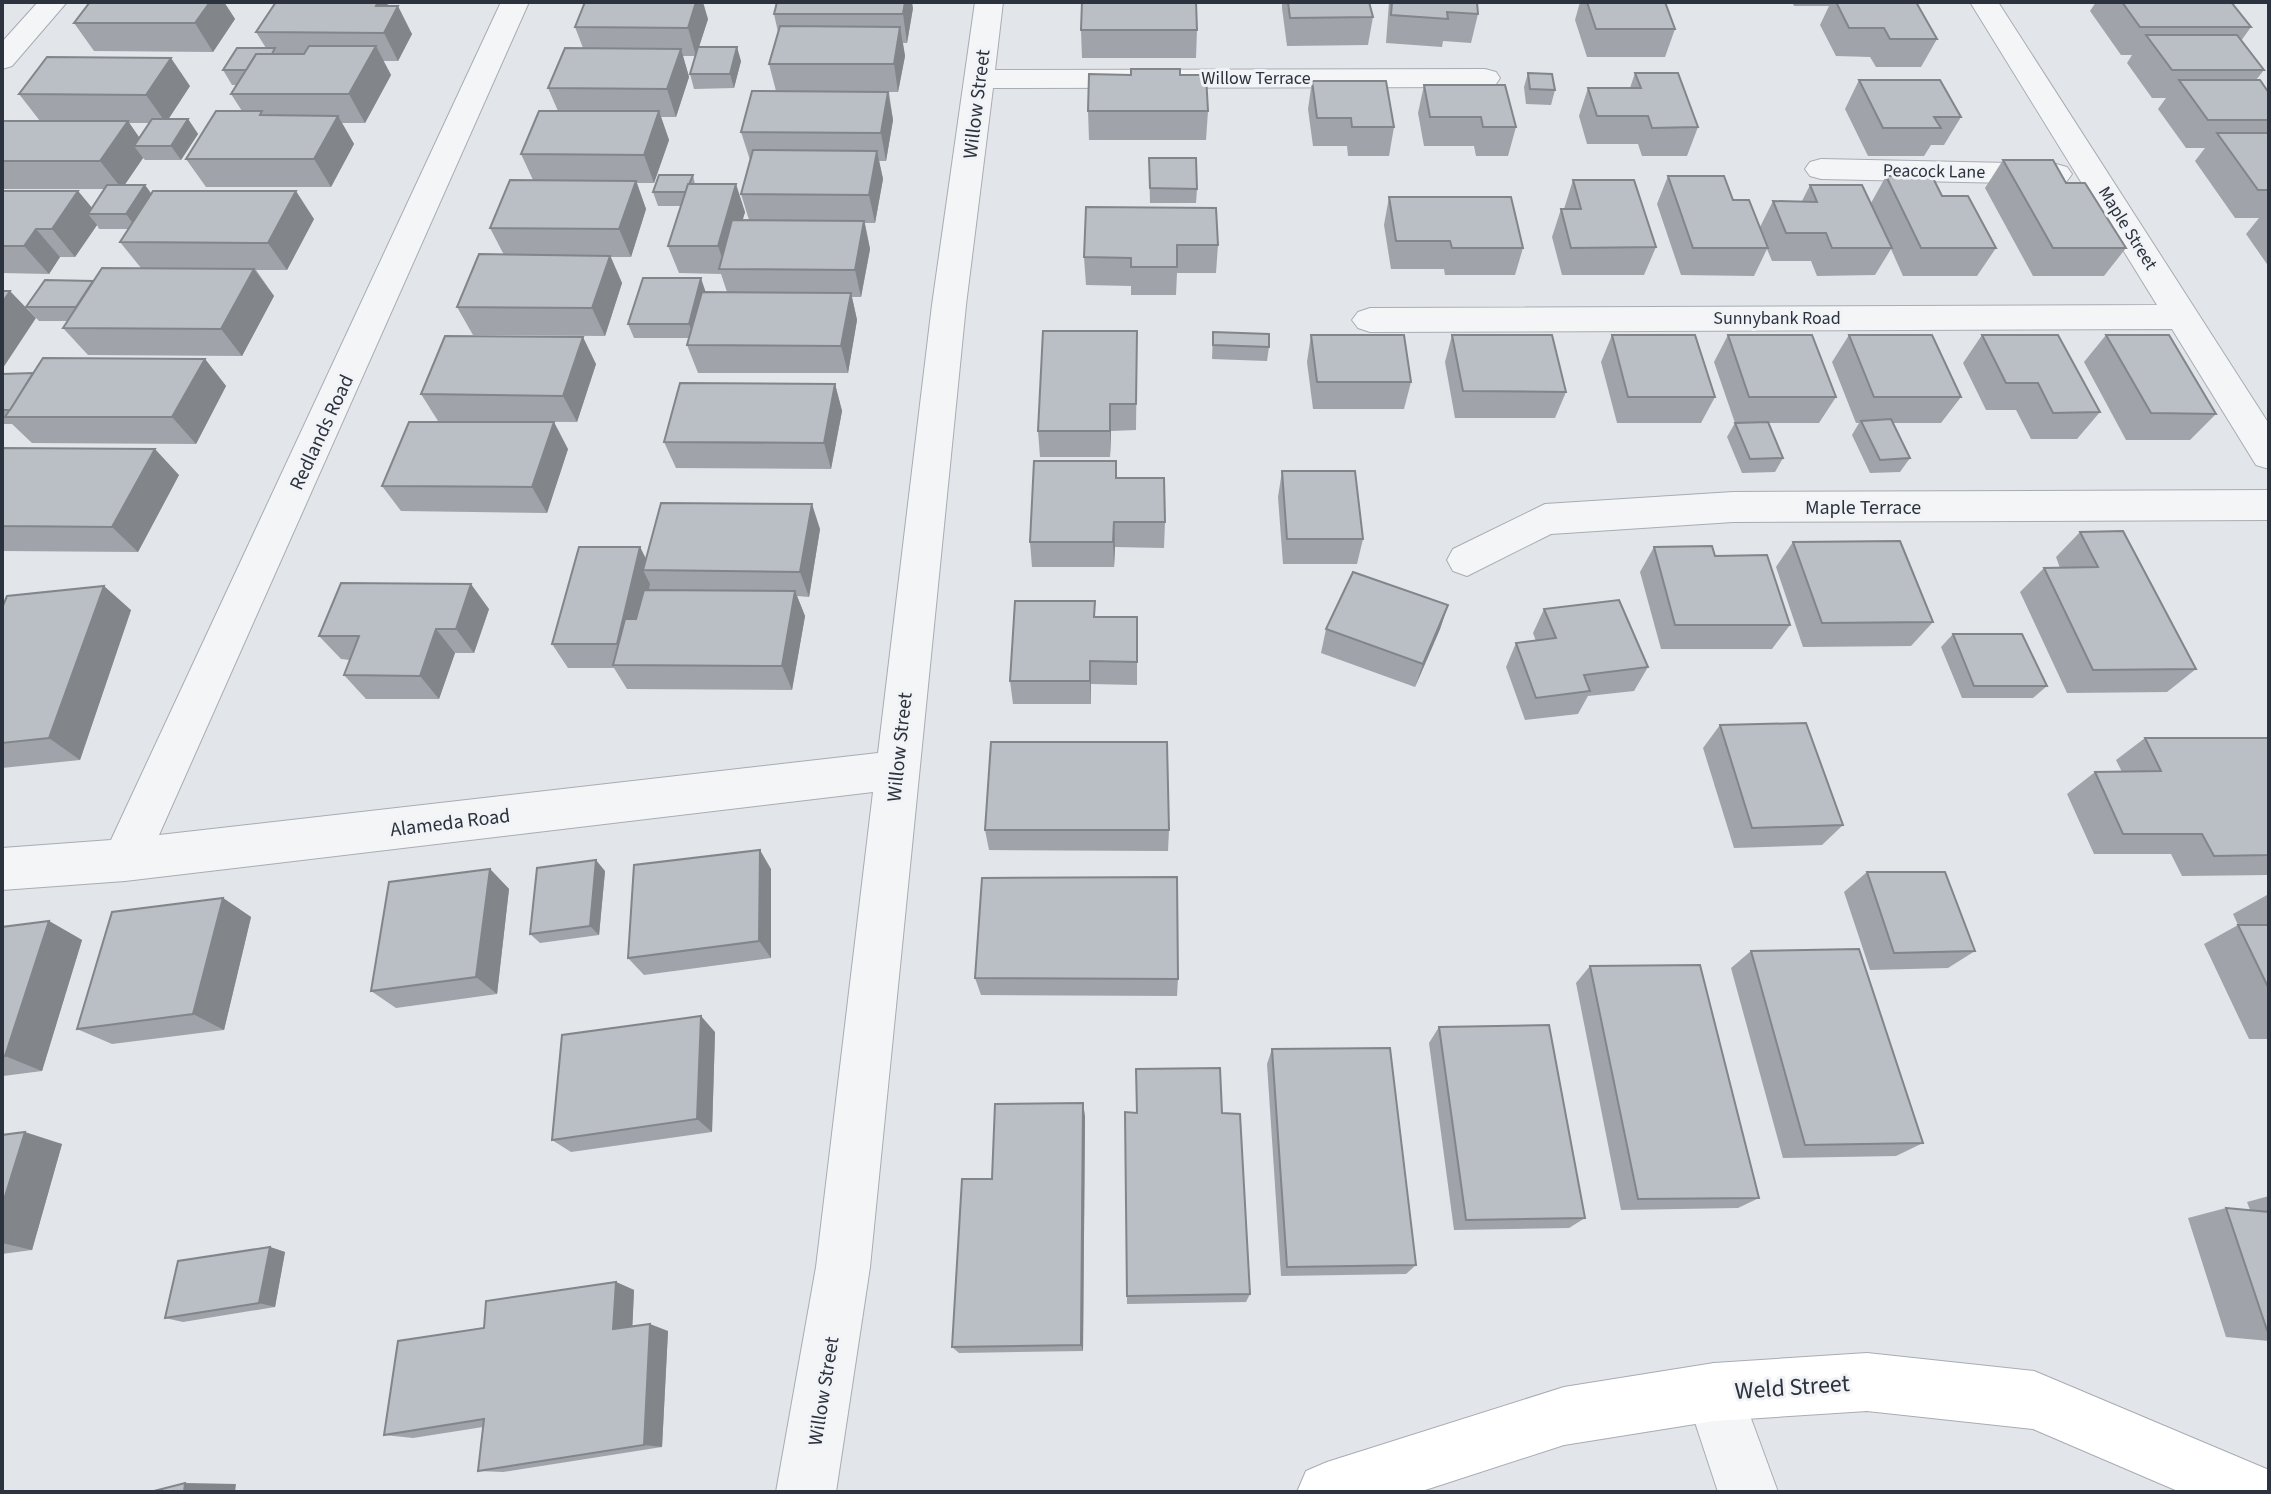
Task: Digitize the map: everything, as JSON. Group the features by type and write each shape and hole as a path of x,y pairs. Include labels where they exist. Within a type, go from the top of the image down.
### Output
{"street":[{"path":"2,60 53,2"},
{"name":"Redlands Road","path":"125,860 515,2"},
{"name":"Willow Street","path":"806,1492 843,1267 949,305 989,2"},
{"name":"Maple Street","path":"1984,2 2266,444"},
{"name":"Willow Terrace","path":"979,79 1485,78"},
{"name":"Peacock Lane","path":"1821,169 2094,175"},
{"name":"Sunnybank Road","path":"1370,320 2185,317"},
{"name":"Maple Terrace","path":"1467,560 1545,519 1733,507 2269,505"},
{"name":"Alameda Road","path":"2,869 125,860 897,770"},
{"name":"Weld Street","path":"1327,1492 1564,1416 1714,1392 1867,1382 2034,1400 2250,1492"},
{"path":"1714,1392 1748,1492"}],"building":[{"path":"90,2 210,2 195,23 74,23"},
{"path":"276,2 378,2 376,6 398,6 384,33 256,32"},
{"path":"585,2 696,2 688,28 575,27"},
{"path":"777,2 905,2 903,14 774,14"},
{"path":"1082,2 1196,2 1197,30 1081,30"},
{"path":"1288,2 1369,2 1373,17 1290,18"},
{"path":"1392,2 1477,2 1478,14 1447,12 1448,19 1391,15"},
{"path":"1587,2 1665,2 1675,29 1596,29"},
{"path":"1836,2 1916,2 1937,39 1890,39 1884,28 1849,28"},
{"path":"2122,2 2231,2 2251,27 2140,27"},
{"path":"780,26 900,27 894,64 769,64"},
{"path":"2146,35 2237,35 2264,70 2172,70"},
{"path":"309,46 376,46 349,94 231,94 256,54 304,54"},
{"path":"698,47 737,47 730,74 690,74"},
{"path":"237,48 275,48 272,54 256,54 246,70 223,70"},
{"path":"565,48 681,49 667,89 548,88"},
{"path":"47,57 171,58 146,95 19,94"},
{"path":"1131,69 1180,69 1180,75 1206,75 1208,111 1088,111 1089,74 1131,75"},
{"path":"1528,73 1552,74 1555,90 1530,89"},
{"path":"1635,73 1678,73 1698,127 1652,128 1648,116 1597,116 1588,88 1641,88"},
{"path":"1859,80 1940,80 1961,117 1934,117 1941,128 1883,128"},
{"path":"2179,80 2260,80 2269,93 2269,120 2208,120"},
{"path":"1312,81 1386,81 1394,127 1352,127 1351,118 1317,118"},
{"path":"1424,85 1505,85 1516,127 1483,127 1481,117 1430,117"},
{"path":"752,91 888,92 881,133 741,132"},
{"path":"216,111 338,116 314,159 186,159"},
{"path":"539,111 659,111 644,155 521,154"},
{"path":"152,119 188,119 171,146 134,146"},
{"path":"2,121 128,121 100,161 2,161"},
{"path":"2217,133 2269,133 2269,190 2258,190"},
{"path":"753,150 877,151 869,195 741,194"},
{"path":"1149,158 1196,158 1197,189 1150,188"},
{"path":"2003,160 2053,160 2066,183 2085,183 2126,248 2053,248"},
{"path":"659,175 693,175 686,192 653,192"},
{"path":"1668,176 1724,176 1733,200 1749,200 1768,248 1693,248"},
{"path":"1886,176 1932,176 1942,196 1968,196 1996,248 1921,248"},
{"path":"510,180 636,181 619,229 490,228"},
{"path":"1573,180 1634,180 1656,247 1571,248 1561,209 1581,209"},
{"path":"688,184 736,184 718,246 668,246"},
{"path":"107,185 145,185 126,214 88,214"},
{"path":"1810,185 1862,185 1892,248 1832,248 1826,233 1786,233 1773,201 1817,202"},
{"path":"2,191 78,191 52,229 36,229 24,246 2,246"},
{"path":"153,191 296,191 268,243 120,242"},
{"path":"1389,197 1511,197 1523,248 1452,248 1450,241 1396,241"},
{"path":"1086,207 1216,208 1218,245 1177,245 1177,267 1131,267 1131,258 1084,257"},
{"path":"732,220 864,221 855,270 719,269"},
{"path":"479,254 610,256 592,308 457,307"},
{"path":"102,268 254,269 221,329 63,328"},
{"path":"643,278 701,278 689,324 628,324"},
{"path":"45,280 93,281 76,307 26,307"},
{"path":"2,291 10,291 2,303"},
{"path":"702,292 851,293 841,346 687,345"},
{"path":"1043,331 1137,331 1136,404 1110,404 1110,431 1038,431"},
{"path":"1213,332 1269,334 1269,347 1213,345"},
{"path":"1311,335 1404,335 1411,382 1317,382"},
{"path":"1452,335 1552,335 1566,392 1463,391"},
{"path":"1612,335 1695,335 1715,397 1628,397"},
{"path":"1728,335 1812,335 1836,397 1749,397"},
{"path":"1849,335 1932,335 1961,397 1874,397"},
{"path":"1982,335 2058,335 2100,412 2053,413 2038,383 2006,383"},
{"path":"2106,335 2169,335 2216,414 2151,413"},
{"path":"445,336 583,337 563,396 421,394"},
{"path":"43,358 205,359 172,417 5,417"},
{"path":"33,373 10,410 2,410 2,374"},
{"path":"680,383 835,384 824,443 664,442"},
{"path":"1891,419 1910,458 1880,460 1861,421"},
{"path":"409,422 554,422 532,487 382,486"},
{"path":"1768,422 1783,458 1750,459 1735,423"},
{"path":"2,448 155,449 112,527 2,526"},
{"path":"1034,461 1116,461 1116,478 1164,478 1165,522 1114,522 1113,542 1030,542"},
{"path":"1282,471 1355,471 1363,539 1287,539"},
{"path":"661,503 812,504 800,572 643,570"},
{"path":"2123,531 2196,669 2093,670 2044,568 2098,567 2080,532"},
{"path":"1900,541 1933,622 1822,623 1793,542"},
{"path":"1712,546 1715,556 1767,555 1790,625 1675,625 1654,547"},
{"path":"579,547 640,547 617,644 552,644"},
{"path":"1353,572 1448,605 1423,664 1326,629"},
{"path":"341,583 471,584 456,629 436,629 420,676 344,675 359,636 319,636"},
{"path":"104,586 49,738 2,743 2,608 7,596"},
{"path":"644,590 795,591 782,666 613,665 625,619 636,619"},
{"path":"1619,600 1648,667 1584,675 1590,691 1536,698 1516,643 1556,638 1544,609"},
{"path":"1015,601 1095,601 1094,617 1137,617 1137,662 1090,661 1090,681 1010,681"},
{"path":"1953,634 2022,634 2047,686 1974,686"},
{"path":"1806,723 1843,825 1752,828 1720,725"},
{"path":"2145,738 2269,738 2269,855 2214,856 2202,834 2123,834 2095,772 2161,771"},
{"path":"991,742 1167,742 1169,830 985,830"},
{"path":"760,850 759,941 628,958 634,865"},
{"path":"596,860 590,926 530,934 537,868"},
{"path":"490,869 476,977 371,991 389,882"},
{"path":"1867,872 1945,872 1975,951 1894,953"},
{"path":"1177,877 1178,979 975,978 982,878"},
{"path":"223,898 193,1014 77,1029 112,912"},
{"path":"49,921 5,1056 2,1057 2,927"},
{"path":"2238,925 2269,925 2269,989"},
{"path":"1859,949 1923,1143 1805,1145 1751,951"},
{"path":"1700,965 1759,1198 1638,1199 1590,966"},
{"path":"701,1016 697,1119 552,1140 562,1035"},
{"path":"1549,1025 1585,1218 1466,1220 1439,1027"},
{"path":"1390,1048 1416,1265 1287,1267 1272,1049"},
{"path":"1220,1068 1222,1113 1240,1114 1250,1294 1127,1296 1125,1112 1137,1113 1136,1069"},
{"path":"1083,1103 1081,1345 952,1347 962,1179 992,1179 995,1104"},
{"path":"25,1132 2,1206 2,1135"},
{"path":"2226,1208 2269,1212 2269,1330 2267,1330"},
{"path":"270,1247 259,1303 165,1318 178,1261"},
{"path":"616,1282 613,1329 650,1324 644,1445 478,1471 484,1419 384,1435 398,1341 484,1328 486,1301"},
{"path":"185,1483 184,1492 150,1492"}]}
